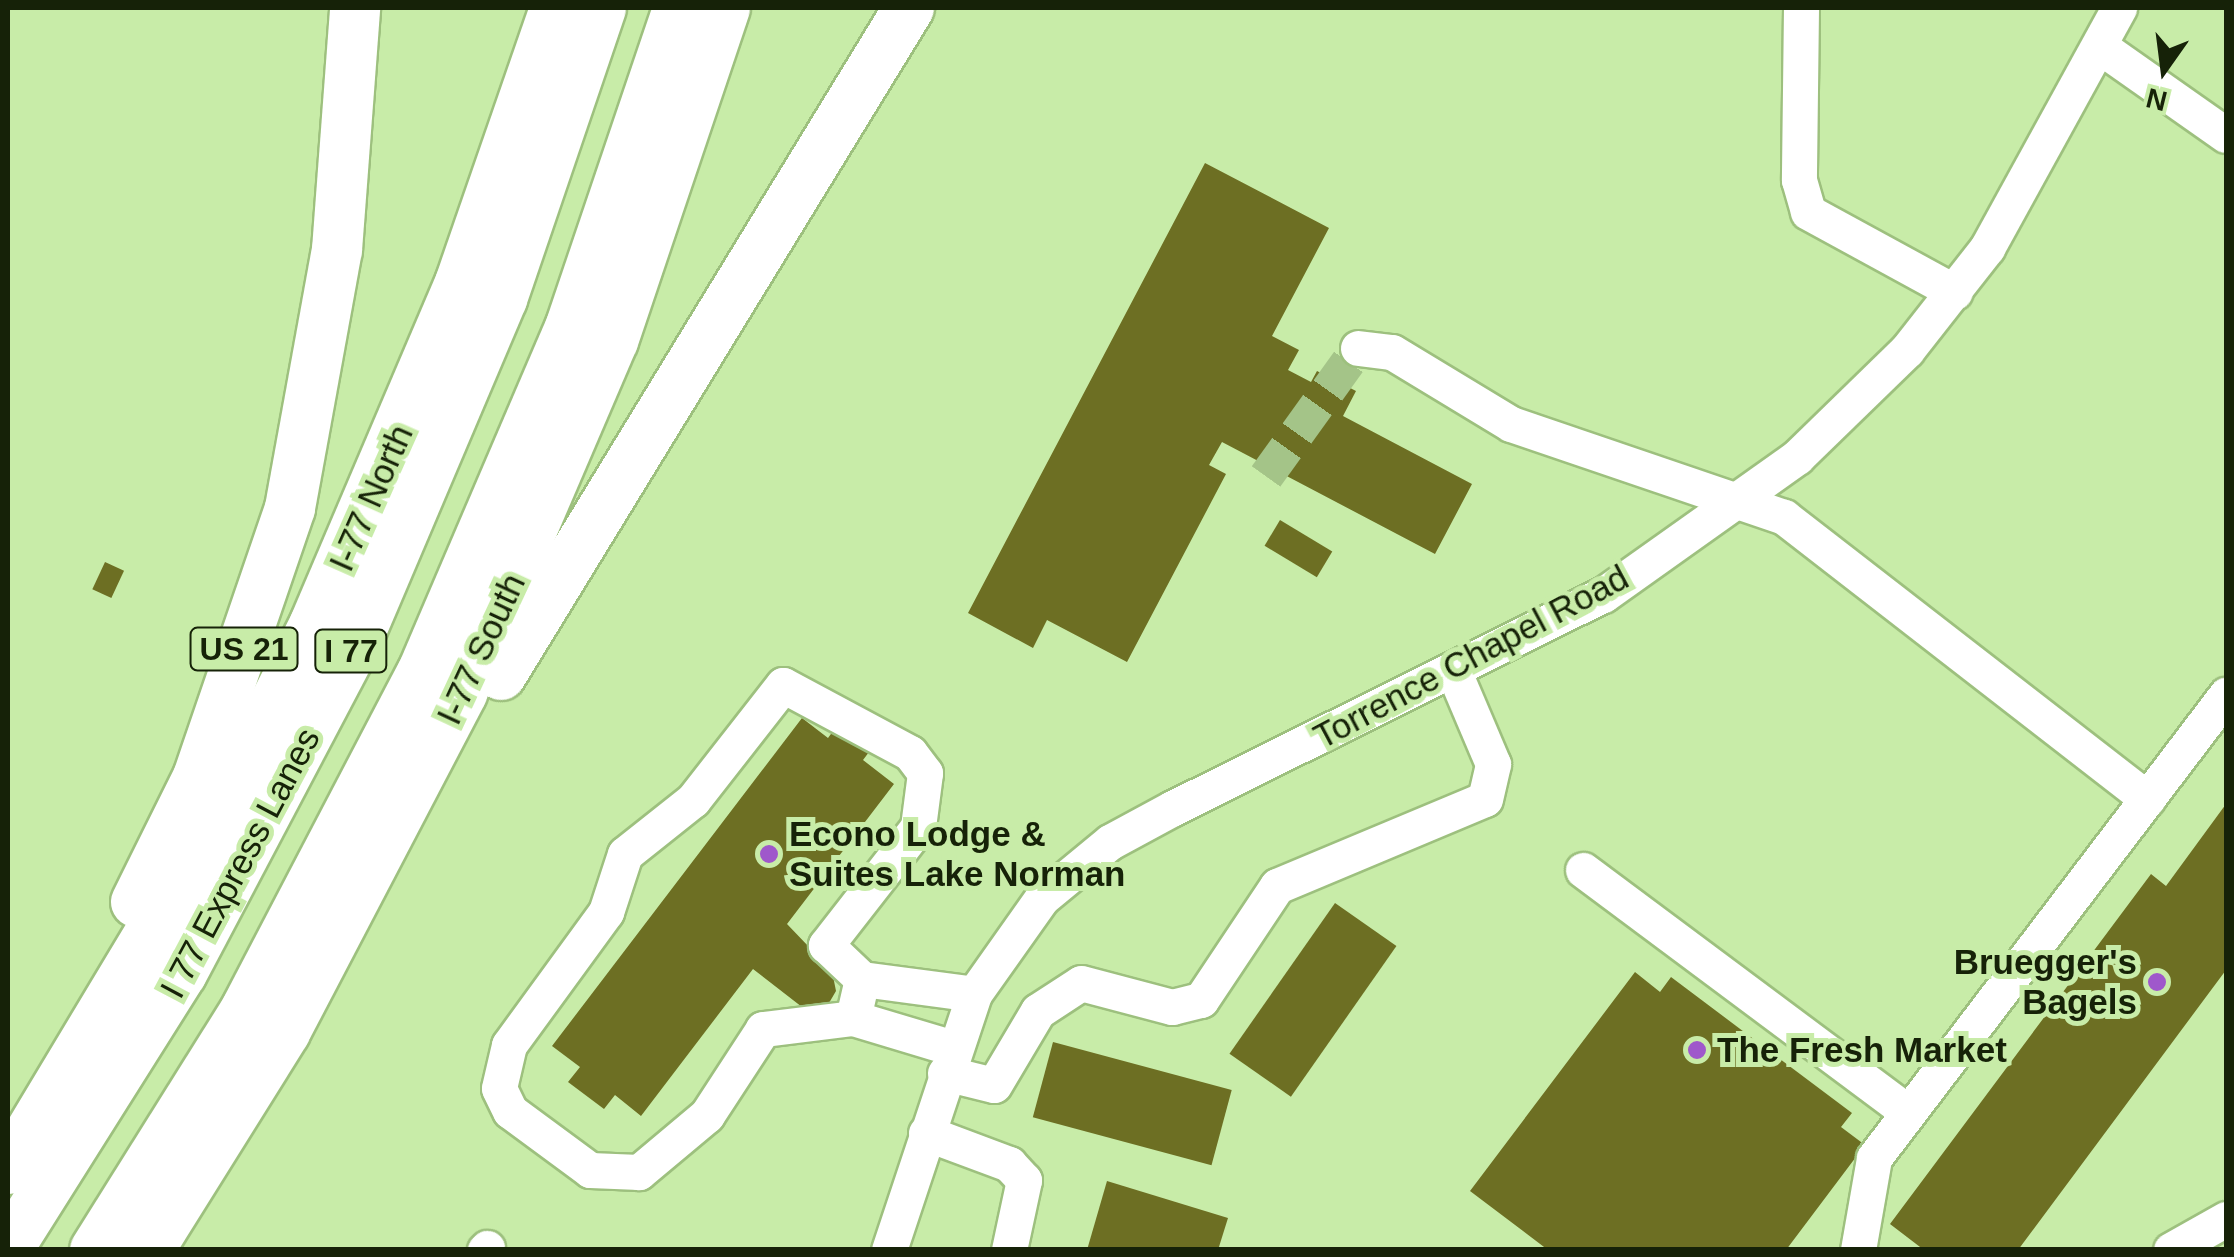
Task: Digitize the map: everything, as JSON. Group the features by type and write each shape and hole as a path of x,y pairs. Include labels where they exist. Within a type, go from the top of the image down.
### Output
{"highway":[{"name":"US 21","path":"94,1030 140,889 198,777 290,508 338,250 355,8"},
{"name":"I-77 North","path":"8,1170 220,812 367,511 460,283 555,8"},
{"name":"I 77 Express Lanes","path":"8,1249 191,957 356,642 502,298 601,8"},
{"name":"I 77 Express Lanes","path":"96,1250 246,1009 422,674 571,325 678,8"},
{"name":"I-77 South","path":"149,1250 347,920 566,459 725,8"},
{"path":"347,920 910,8"}],"street":[{"path":"1801,8 1799,180 1808,212 1955,292"},
{"name":"Torrence Chapel Road","path":"890,1250 949,1060 974,994 1042,898 1110,842 1603,594 1738,501 1834,426 1955,292 2102,48 2119,8"},
{"path":"2102,48 2226,134"},
{"path":"1358,348 1392,352 1511,424 1784,517 2148,799"},
{"path":"974,994 862,979 826,945 918,826 925,773 910,753 783,685 693,800 625,854 606,912 509,1044 499,1088 510,1110 590,1170 639,1172 706,1115 763,1029 853,1018 949,1060 994,1085 1038,1011 1082,983 1172,1007 1202,1000 1278,886 1486,799 1492,764 1454,672"},
{"path":"1858,1250 1874,1158 2226,696"},
{"path":"1583,870 1908,1112"},
{"path":"853,1018 862,979"},
{"path":"926,1133 1009,1164 1024,1180 1009,1250"},
{"path":"2171,1250 2226,1219"}],"building":[{"path":"1205,163 1329,228 1272,336 1299,350 1288,370 1311,382 1317,371 1356,391 1343,416 1472,484 1435,554 1222,442 1209,465 1226,474 1127,662 1047,620 1033,648 968,613"},
{"path":"1280,520 1332,551 1317,577 1265,546"},
{"path":"105,562 124,571 111,598 92,589"},
{"name":"Econo Lodge & Suites Lake Norman","path":"802,718 828,738 839,723 872,748 863,760 894,784 787,924 832,971 836,991 829,1003 802,1007 753,969 641,1116 615,1095 604,1109 568,1082 580,1067 552,1046"},
{"path":"2226,804 2226,970 2018,1250 1924,1250 1890,1224 2151,874 2166,886"},
{"path":"1335,903 1396,946 1291,1097 1229,1054"},
{"path":"1635,972 1660,992 1671,977 1852,1113 1841,1127 1865,1145 1786,1250 1548,1250 1470,1191"},
{"path":"1053,1042 1232,1090 1212,1165 1033,1117"},
{"path":"1107,1181 1228,1218 1218,1250 1087,1250"}],"tunnel":[{"path":"1266,476 1358,348"}],"place":[{"name":"Econo Lodge & Suites Lake Norman","path":"769,854"},
{"name":"Bruegger's Bagels","path":"2157,982"},
{"name":"The Fresh Market","path":"1697,1050"}]}
